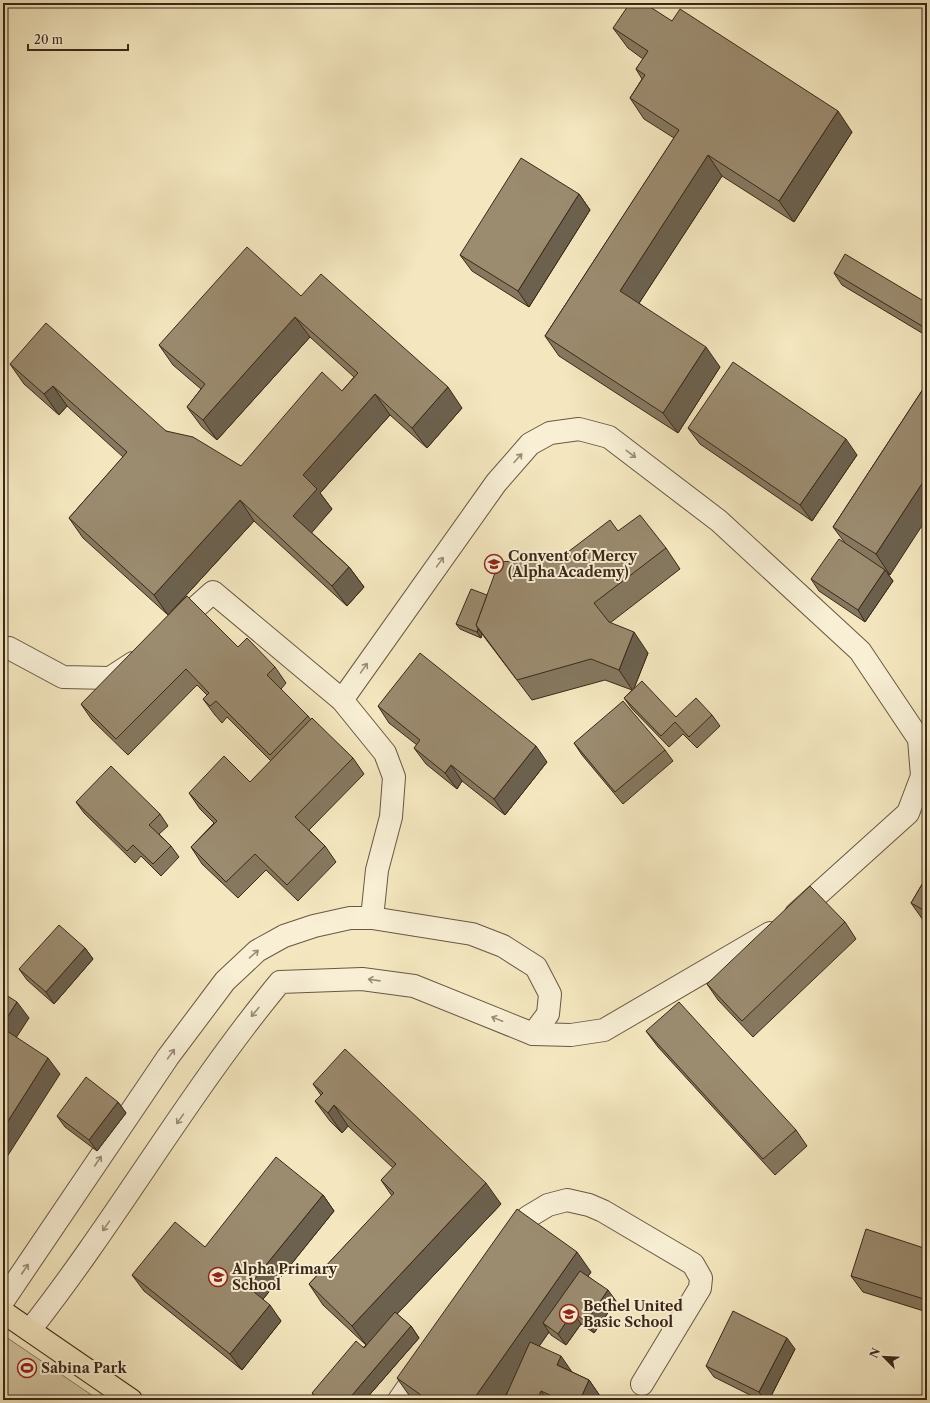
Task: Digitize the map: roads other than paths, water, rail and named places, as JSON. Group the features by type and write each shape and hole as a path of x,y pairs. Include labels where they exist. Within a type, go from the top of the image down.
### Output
{"main road":[{"path":"3,1312 131,1400"}],"lane":[{"path":"30,1330 69,1280 245,1025 280,982 362,979 414,986 533,1034 571,1035 604,1030 783,925 908,813 922,776 919,739 860,651 719,521 609,437 579,429 550,433 530,444 496,483 342,700"},
{"path":"3,648 9,648 64,677 110,678 155,645 186,614 213,592 342,700 385,753 394,777 390,817 378,870 372,918"},
{"path":"3,1301 168,1057 225,981 257,951 284,936 314,926 350,918 372,918 472,934 503,946 536,967 550,994 548,1014 533,1034"},
{"path":"499,1257 528,1216 548,1205 567,1200 589,1205 604,1211 693,1264 701,1278 700,1288 642,1384"},
{"path":"399,1400 435,1349"}],"place":[{"name":"Convent of Mercy (Alpha Academy)","path":"494,564"},
{"name":"Alpha Primary School","path":"218,1277"},
{"name":"Bethel United Basic School","path":"569,1314"},
{"name":"Sabina Park","path":"27,1368"}]}
